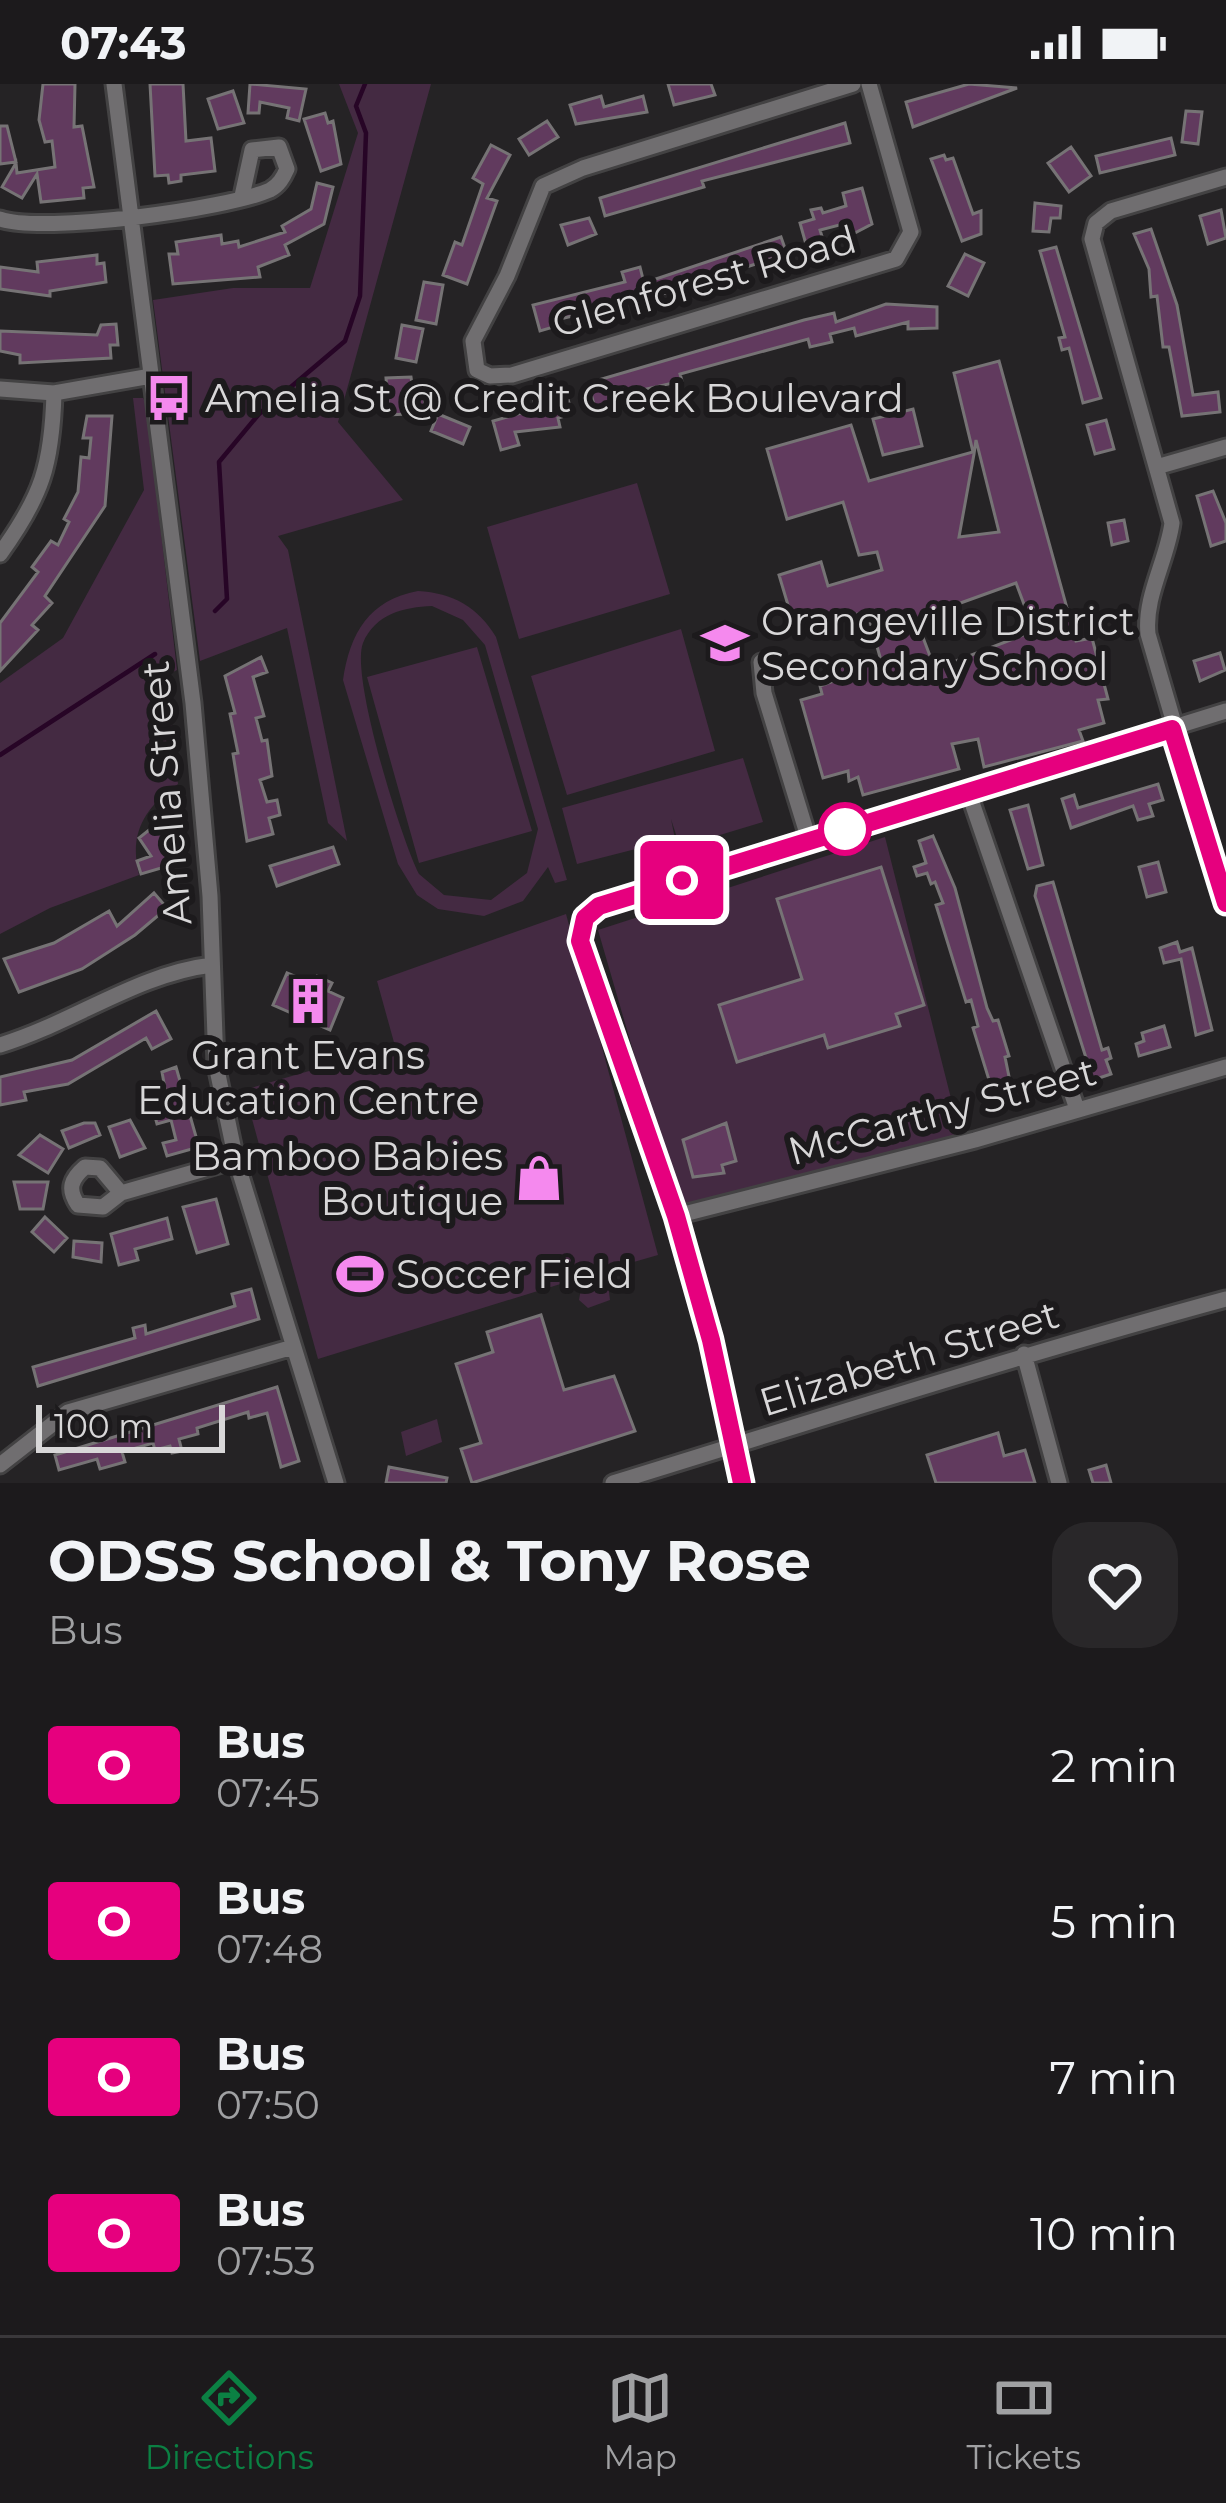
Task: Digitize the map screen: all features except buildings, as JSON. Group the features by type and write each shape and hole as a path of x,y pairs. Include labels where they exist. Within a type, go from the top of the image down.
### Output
{"street":[{"name":"Amelia Street","path":"114,84 196,725 216,1064 236,1160 336,1483"},
{"name":"Glenforest Road","path":"853,84 583,168 543,186 507,276 473,341 477,370 490,376 896,259 911,232 869,84"},
{"path":"1226,177 1112,211 1093,231 1172,523 1146,619 1172,729 1226,902"},
{"path":"0,219 35,227 131,217 242,196"},
{"path":"0,388 54,393 151,376"},
{"path":"0,554 35,505 44,482 54,393"},
{"path":"1160,466 1226,447"},
{"path":"761,662 764,693 809,840"},
{"path":"742,1483 711,1340 676,1216 580,941 585,918 599,906 1226,711"},
{"path":"968,791 1077,1108"},
{"path":"0,1045 75,1018 170,970 212,965"},
{"name":"McCarthy Street","path":"676,1216 1226,1067"},
{"path":"121,1193 236,1160"},
{"name":"Elizabeth Street","path":"613,1483 1024,1354 1226,1299"},
{"path":"0,1465 68,1412 293,1346"},
{"path":"1024,1354 1059,1483"}],"shaded area":[{"path":"339,84 431,84 338,422 403,500 278,536 288,550 347,841 328,823 287,628 200,661 153,300 233,288 310,288 358,133"},
{"path":"133,398 143,398 146,404 177,670 167,675 178,784 156,803 142,824 136,847 139,875 50,908 0,934 0,683 63,638 144,490"},
{"path":"637,483 670,594 519,639 487,527"},
{"path":"418,591 453,599 481,617 496,637 567,880 555,883 548,867 523,901 484,916 438,909 417,895 398,864 343,680 351,648 365,621 401,595","holes":["432,606 463,620 485,645 538,829 527,873 491,900 444,895 419,874 379,757 361,661 368,633 392,614"]},
{"path":"681,629 715,751 567,795 531,676"},
{"path":"477,647 532,831 419,863 367,677"},
{"path":"743,758 763,822 680,847 671,819 675,839 577,864 562,808"},
{"path":"885,837 960,1134 681,1216 598,930"},
{"path":"566,914 658,1255 606,1270 610,1300 588,1308 579,1300 583,1277 318,1359 244,1090 395,1046 377,981"},
{"path":"437,1419 442,1442 406,1456 401,1432"}],"waterway":[{"path":"215,611 227,599 219,462 259,414 345,341 360,296 366,133 356,106 365,84"},
{"path":"0,755 155,654"}],"bus line":[{"name":"O","path":"742,1483 711,1340 676,1216 580,941 585,918 599,906 1172,729 1226,903"}],"place":[{"name":"Amelia St @ Credit Creek Boulevard","path":"169,398"},
{"name":"Orangeville District Secondary School","path":"725,643"},
{"name":"Grant Evans Education Centre","path":"308,1001"},
{"name":"Bamboo Babies Boutique","path":"539,1178"},
{"name":"Soccer Field","path":"360,1274"}]}
